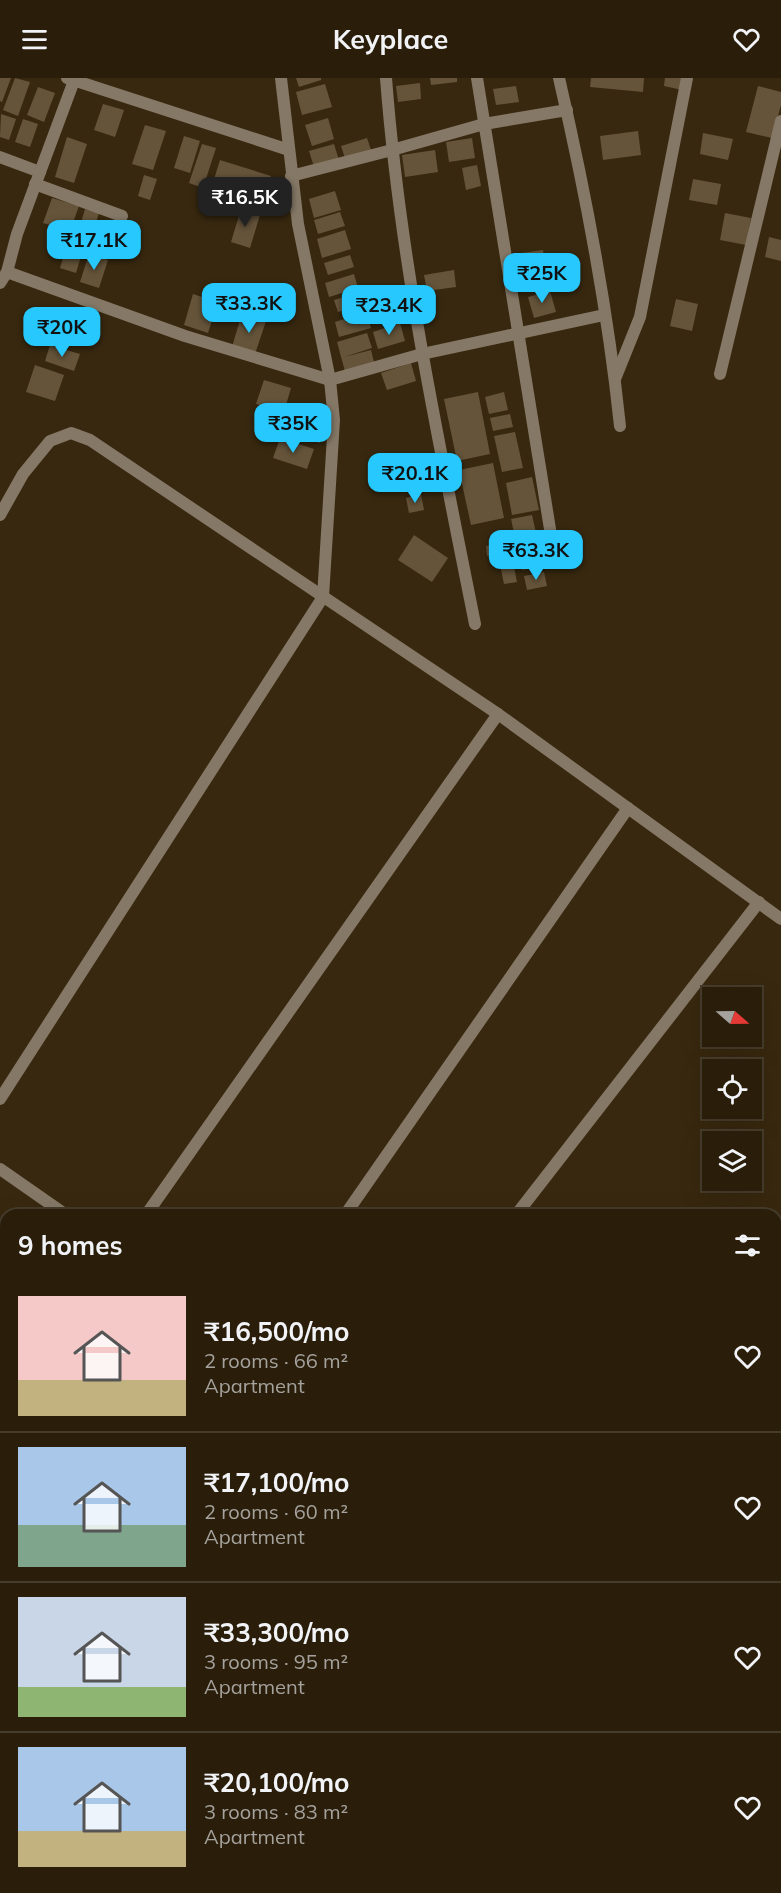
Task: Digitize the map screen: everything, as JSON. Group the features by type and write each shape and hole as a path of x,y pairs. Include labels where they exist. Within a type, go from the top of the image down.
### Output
{"street":[{"path":"0,1099 323,597 334,420 330,380 298,224 281,78"},
{"path":"386,78 392,150 422,354 475,624"},
{"path":"477,78 550,528"},
{"path":"559,78 567,110 604,315 620,426"},
{"path":"615,379 640,317 687,78"},
{"path":"290,150 72,79 4,269 185,336 330,380 422,354 604,315"},
{"path":"291,176 484,123 567,110"},
{"path":"720,374 781,121"},
{"path":"0,158 40,171"},
{"path":"35,184 122,216"},
{"path":"0,515 23,474 50,441 71,433 90,440 498,714 781,919"},
{"path":"150,1209 498,714"},
{"path":"349,1209 628,808"},
{"path":"521,1209 759,902"},
{"path":"0,1169 57,1209"}],"building":[{"path":"0,78 11,78 2,102 0,101"},
{"path":"15,78 30,82 18,116 3,110"},
{"path":"296,78 321,78 321,80 299,87"},
{"path":"430,78 457,78 457,82 431,85"},
{"path":"591,78 644,78 643,92 590,87"},
{"path":"665,78 684,78 682,90 664,86"},
{"path":"420,83 421,99 398,102 396,86"},
{"path":"325,84 332,107 302,115 296,92"},
{"path":"516,86 519,102 496,105 493,89"},
{"path":"758,86 781,92 781,105 772,138 746,132"},
{"path":"38,87 55,93 44,122 27,115"},
{"path":"103,104 124,110 115,137 94,130"},
{"path":"1,114 16,119 9,140 0,137"},
{"path":"328,118 334,139 312,146 305,125"},
{"path":"23,119 38,124 30,147 15,142"},
{"path":"145,125 166,131 153,170 132,164"},
{"path":"638,131 641,155 603,160 600,136"},
{"path":"703,133 733,139 728,160 700,154"},
{"path":"184,136 200,141 190,173 174,168"},
{"path":"67,137 87,144 74,183 55,177"},
{"path":"367,138 372,153 346,161 341,146"},
{"path":"472,138 475,158 449,162 446,142"},
{"path":"202,144 216,148 203,188 189,183"},
{"path":"334,144 339,160 314,167 309,151"},
{"path":"435,150 438,172 405,177 402,155"},
{"path":"220,160 271,176 261,208 210,192"},
{"path":"477,165 481,186 466,190 462,168"},
{"path":"144,175 157,179 150,200 138,196"},
{"path":"693,179 721,184 717,205 689,200"},
{"path":"335,191 341,210 314,218 309,199"},
{"path":"52,198 79,206 70,231 43,223"},
{"path":"85,209 99,213 90,241 77,236"},
{"path":"241,209 260,215 250,248 231,242"},
{"path":"340,212 345,226 318,234 314,220"},
{"path":"725,213 751,218 746,245 720,240"},
{"path":"345,230 351,249 322,258 317,239"},
{"path":"769,237 781,240 781,261 765,257"},
{"path":"68,241 84,246 76,273 60,268"},
{"path":"543,250 545,265 517,269 515,254"},
{"path":"89,254 108,260 99,288 80,282"},
{"path":"350,255 354,267 328,275 324,263"},
{"path":"546,268 549,284 527,289 523,273"},
{"path":"454,270 456,287 427,291 424,275"},
{"path":"354,274 358,288 329,297 325,283"},
{"path":"550,291 556,312 534,318 528,297"},
{"path":"358,293 361,305 338,312 334,300"},
{"path":"193,294 218,302 208,333 184,325"},
{"path":"676,299 698,304 692,331 670,326"},
{"path":"71,312 99,321 94,335 67,327"},
{"path":"366,312 371,328 339,337 335,322"},
{"path":"242,313 266,321 255,354 232,347"},
{"path":"400,323 405,341 378,349 373,332"},
{"path":"367,333 372,348 344,357 371,350 375,366 346,375 337,342"},
{"path":"50,345 80,354 74,371 45,361"},
{"path":"411,363 416,381 387,390 381,373"},
{"path":"35,365 64,375 55,401 26,392"},
{"path":"264,380 291,388 284,412 256,404"},
{"path":"478,392 490,454 457,461 444,399"},
{"path":"504,392 508,410 489,414 485,397"},
{"path":"510,414 513,427 493,431 490,418"},
{"path":"292,419 325,429 320,443 288,433"},
{"path":"515,432 523,468 502,472 494,436"},
{"path":"280,438 314,449 307,469 273,458"},
{"path":"493,463 504,518 471,525 459,470"},
{"path":"427,474 430,484 408,491 405,481"},
{"path":"532,477 539,510 512,515 506,483"},
{"path":"421,494 424,510 409,513 406,498"},
{"path":"532,515 538,542 517,546 511,519"},
{"path":"414,535 448,558 432,582 398,560"},
{"path":"512,540 514,550 487,556 486,546"},
{"path":"536,544 541,566 522,570 518,548"},
{"path":"512,557 517,582 504,584 499,560"},
{"path":"544,572 547,586 527,590 524,576"}]}
